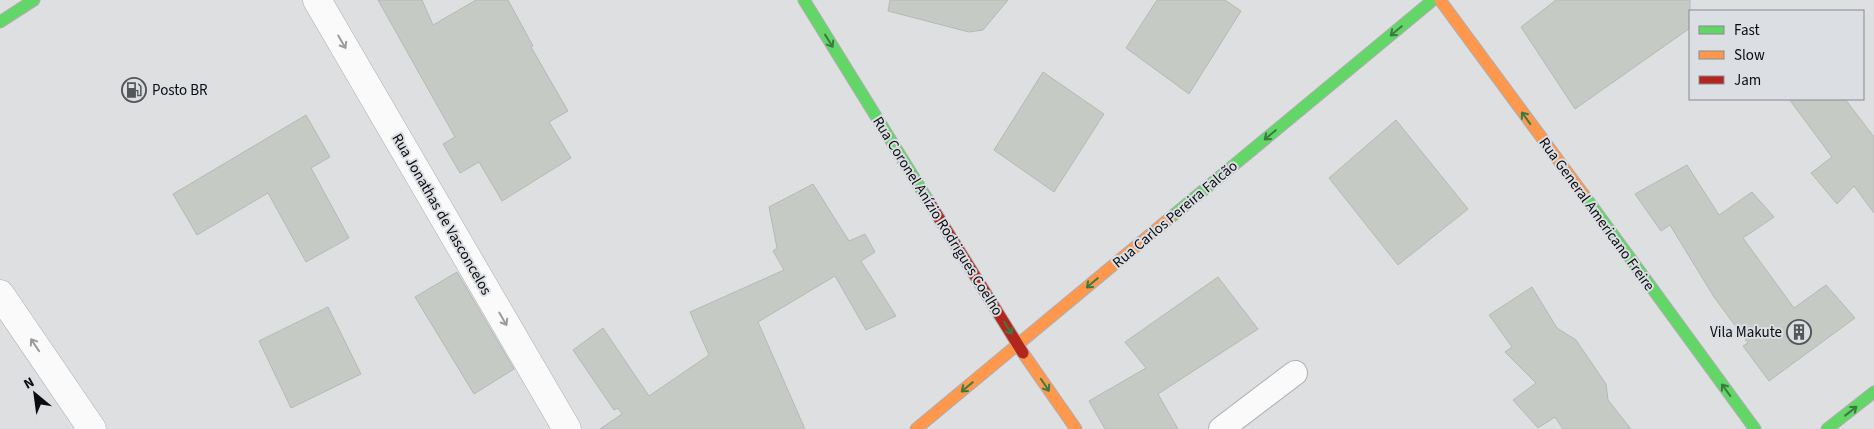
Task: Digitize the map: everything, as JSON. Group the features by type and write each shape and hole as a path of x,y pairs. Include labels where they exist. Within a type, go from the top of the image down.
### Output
{"street":[{"path":"0,22 34,0"},
{"name":"Rua Jonathas de Vasconcelos","path":"317,0 567,429"},
{"name":"Rua Coronel Anízio Rodrigues Coelho","path":"804,0 1018,345 1076,429"},
{"name":"Rua Carlos Pereira Falcão","path":"916,429 1433,0"},
{"name":"Rua General Americano Freire","path":"1440,0 1755,429"},
{"path":"0,294 92,429"},
{"path":"1827,429 1874,392"}],"lane":[{"path":"1221,429 1295,373"}],"building":[{"path":"378,0 422,0 433,25 476,0 508,0 533,46 531,47 568,111 549,122 571,158 502,201 479,162 460,173 443,144 455,137"},
{"path":"890,0 1008,0 983,30 969,32 888,11"},
{"path":"1157,0 1225,0 1241,11 1189,94 1126,48"},
{"path":"1556,0 1690,0 1689,29 1575,109 1521,27"},
{"path":"1043,72 1104,114 1054,192 994,150"},
{"path":"1790,100 1846,100 1874,137 1874,213 1854,186 1837,204 1811,173 1832,157"},
{"path":"306,115 330,157 311,168 349,238 306,262 268,193 197,235 173,194"},
{"path":"1396,120 1468,209 1398,265 1329,178"},
{"path":"1687,165 1719,215 1752,192 1774,217 1743,238 1794,308 1826,285 1855,318 1769,381 1743,346 1748,343 1714,297 1670,225 1661,231 1635,194"},
{"path":"813,184 849,241 865,234 875,252 861,261 896,316 866,330 835,276 758,322 805,429 600,429 622,414 618,408 614,410 573,350 603,328 649,396 709,355 690,312 784,270 773,251 777,248 769,207"},
{"path":"457,272 514,369 474,394 415,297"},
{"path":"1218,277 1258,329 1158,394 1178,429 1105,429 1089,401 1146,368 1125,342"},
{"path":"1532,287 1557,328 1576,340 1606,384 1608,400 1631,429 1563,429 1555,417 1538,428 1513,400 1536,383 1505,352 1512,347 1489,315"},
{"path":"328,307 361,374 291,408 259,341"}],"traffic: fast":[{"path":"0,22 34,0"},
{"path":"804,0 929,202"},
{"path":"1170,218 1433,0"},
{"path":"1584,195 1755,429"},
{"path":"1827,429 1874,392"}],"traffic: slow":[{"path":"1440,0 1584,195"},
{"path":"916,429 1170,218"},
{"path":"1023,353 1076,429"}],"traffic: jam":[{"path":"929,202 1023,353"}],"place":[{"name":"Posto BR","path":"134,90"},
{"name":"Vila Makute","path":"1799,332"}]}
